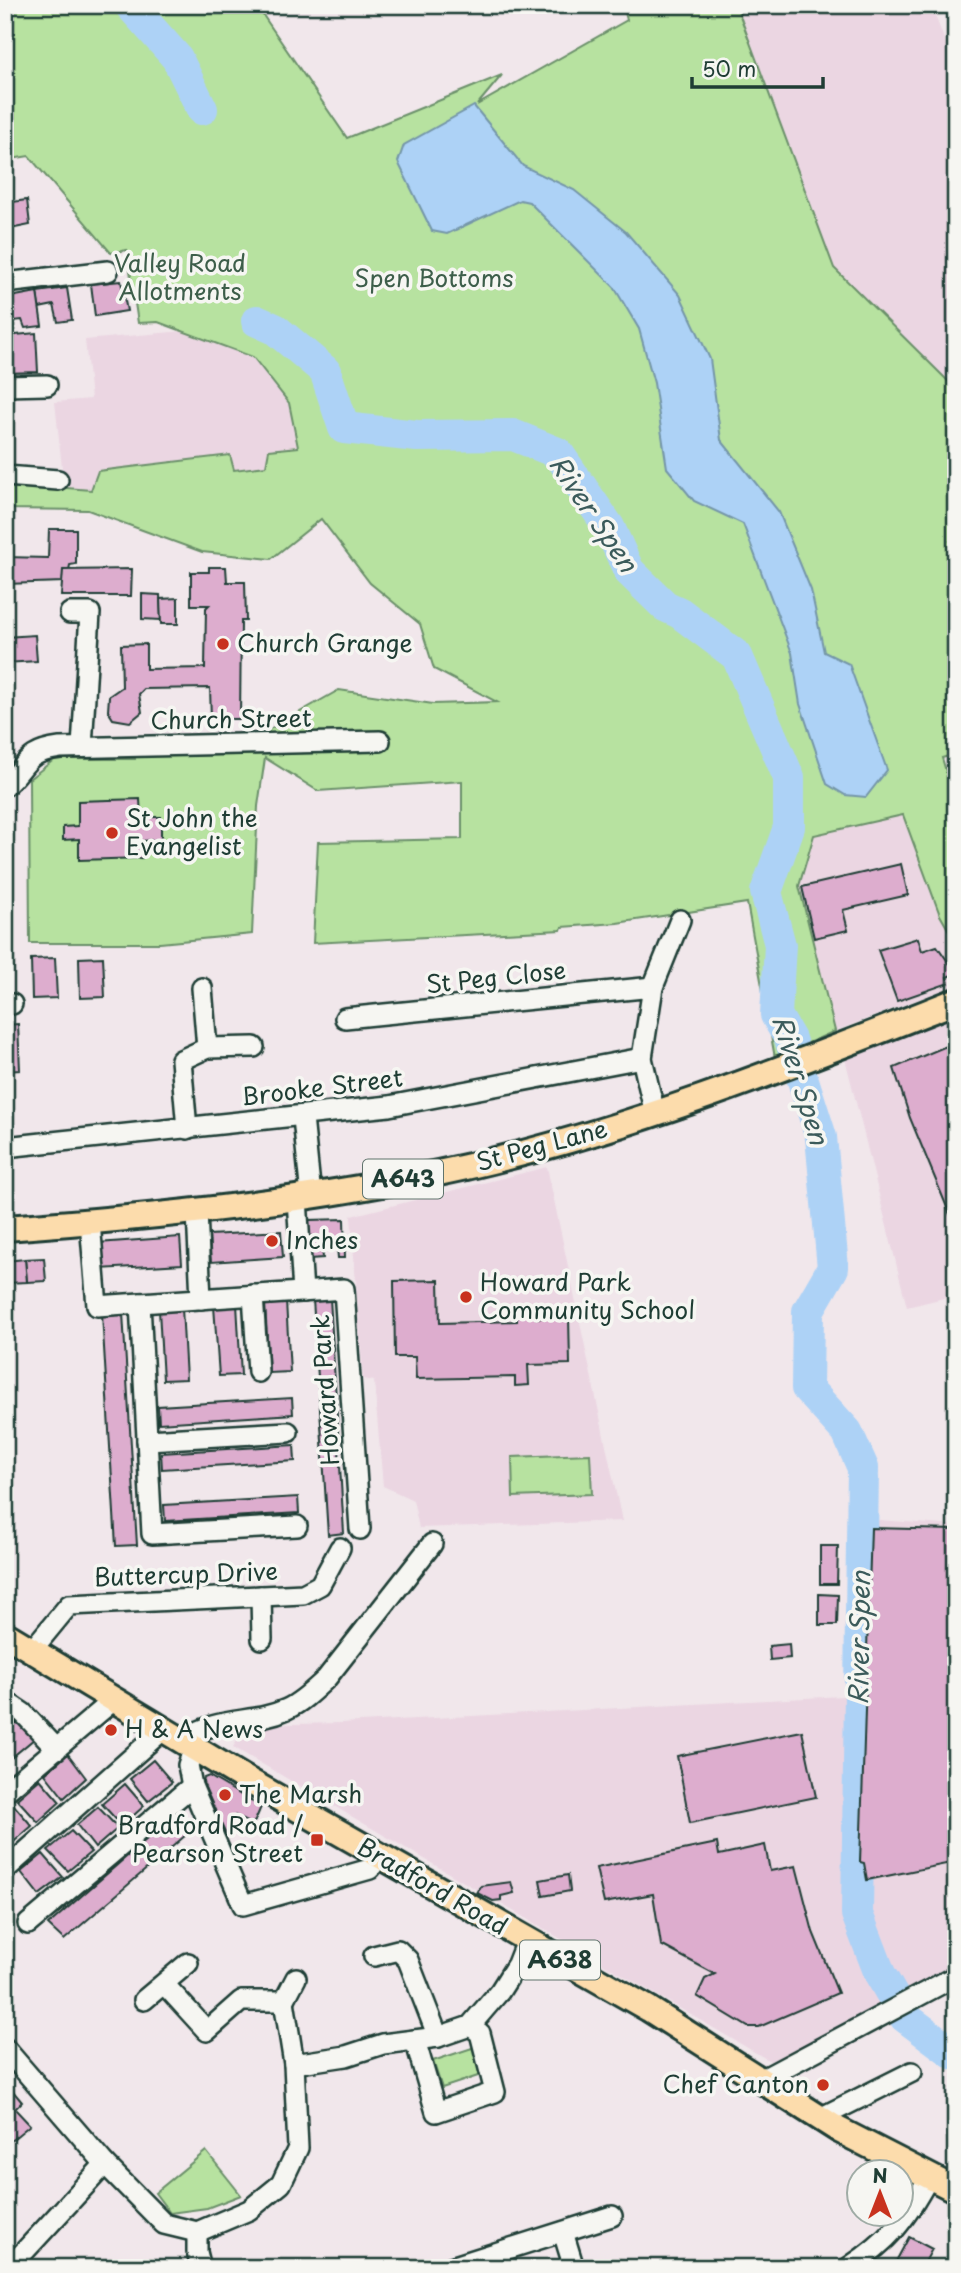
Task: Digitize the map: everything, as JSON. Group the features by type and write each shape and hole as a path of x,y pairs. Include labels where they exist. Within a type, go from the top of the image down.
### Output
{"main road":[{"name":"St Peg Lane","path":"5,1228 197,1213 304,1198 467,1166 655,1114 787,1067 956,1001"},
{"name":"A638","path":"5,1634 181,1739"},
{"name":"Bradford Road","path":"181,1739 526,1941 649,2009 820,2118 956,2190"}],"street":[{"path":"5,283 108,271"},
{"path":"5,386 47,385"},
{"path":"5,476 58,480"},
{"path":"70,613 90,613 82,747"},
{"name":"Church Street","path":"5,786 15,778 26,760 43,750 380,741"},
{"path":"655,1114 642,1058 653,987 680,920"},
{"name":"St Peg Close","path":"345,1018 653,987"},
{"path":"202,988 206,1048"},
{"path":"187,1129 181,1060 206,1048 254,1047"},
{"name":"Brooke Street","path":"5,1147 303,1118 389,1106 642,1058"},
{"name":"Howard Park","path":"303,1118 303,1292"},
{"path":"197,1213 201,1299"},
{"name":"Howard Park","path":"90,1222 97,1306 344,1289 360,1529"},
{"path":"253,1295 258,1372"},
{"path":"140,1303 152,1534 297,1526"},
{"name":"Howard Park","path":"147,1440 288,1432"},
{"path":"5,1870 181,1739 201,1728 286,1710 307,1697 326,1679 432,1544"},
{"name":"Buttercup Drive","path":"32,1650 69,1605 303,1594 320,1584 340,1549"},
{"path":"261,1596 262,1639"},
{"path":"5,1792 115,1699"},
{"path":"9,1709 57,1749"},
{"path":"181,1739 192,1786 243,1905 277,1891 370,1869 380,1856"},
{"path":"28,1924 192,1786"},
{"path":"294,2064 346,2056 383,2044 438,2037 470,2026 500,1991 517,1964 526,1941"},
{"path":"374,1956 398,1950 408,1960 438,2037"},
{"path":"144,2000 188,1963"},
{"path":"761,2080 956,1976"},
{"path":"5,2048 105,2164 164,2224 197,2232 249,2210 281,2184 299,2148 294,2064 284,2001 296,1978"},
{"path":"165,1985 207,2031 241,2001 284,2001"},
{"path":"415,2040 436,2112 495,2092 480,2033 470,2026"},
{"path":"820,2118 912,2072"},
{"path":"9,2268 105,2164"},
{"path":"848,2268 876,2249 905,2221 929,2177"},
{"path":"448,2268 612,2216"},
{"path":"197,2232 197,2252 201,2268"},
{"path":"563,2232 574,2268"}],"shaded area":[{"path":"736,5 931,5 956,70 956,389 834,268"},
{"path":"183,331 253,357 289,403 298,447 266,466 234,470 230,456 91,490 64,487 55,402 91,399 85,340"},
{"path":"904,815 940,915 956,943 956,985 835,1031 799,886 814,835"},
{"path":"956,1009 956,1295 907,1307 844,1054"},
{"name":"Howard Park Community School","path":"547,1167 622,1521 419,1528 413,1500 383,1486 374,1381 363,1379 351,1216"},
{"path":"867,1519 956,1526 956,1965 775,2064 233,1747 246,1725 341,1723 862,1695"}],"green space":[{"path":"5,5 256,5 347,138 502,75 477,105 627,20 623,5 736,5 834,268 956,389 956,538 950,541 956,548 956,754 942,758 956,805 956,943 940,915 903,815 814,835 799,886 835,1031 775,1058 747,903 617,923 562,927 561,930 313,943 318,842 462,839 462,781 318,791 265,758 258,806 252,934 160,943 30,943 29,779 55,759 135,759 135,743 261,734 339,690 433,704 497,702 434,669 420,624 370,583 321,519 271,559 202,552 88,510 5,509 5,483 91,490 98,471 230,455 234,470 266,466 269,450 298,447 289,403 253,357 158,322 138,323 127,250 111,253 29,156 5,160"},
{"path":"590,1454 592,1494 513,1497 512,1457"},
{"path":"475,2047 484,2074 442,2088 433,2061"},
{"path":"206,2151 241,2195 207,2208 170,2213 155,2193"}],"water":[{"path":"474,106 523,166 574,190 626,232 680,295 710,359 721,440 779,512 811,590 824,652 849,664 887,770 866,797 845,795 827,784 800,704 792,653 743,524 694,501 667,468 654,383 639,329 614,287 529,202 520,200 447,234 432,231 398,162 404,145"}],"building":[{"path":"27,200 30,225 5,230 5,203"},
{"path":"121,281 127,311 95,316 91,284"},
{"path":"67,288 72,320 58,322 54,305 39,308 37,292"},
{"path":"37,292 42,326 25,328 22,320 5,322 5,298"},
{"path":"36,333 38,372 5,373 5,336"},
{"path":"49,529 76,529 76,564 70,565 69,570 63,570 63,582 5,584 5,557 48,558"},
{"name":"Church Grange","path":"209,567 226,567 227,582 245,582 246,621 241,621 240,719 211,719 210,688 144,689 139,694 142,712 130,722 113,719 108,711 109,696 122,687 121,645 146,644 146,669 205,668 206,608 209,605 191,605 191,572 209,572"},
{"path":"132,569 131,596 61,596 63,570"},
{"path":"142,594 160,595 161,620 142,619"},
{"path":"178,598 178,624 161,624 160,599"},
{"path":"35,635 37,661 5,663 5,637"},
{"name":"St John the Evangelist","path":"140,799 141,817 161,817 161,840 141,841 142,858 79,860 79,839 63,840 63,827 78,826 78,801"},
{"path":"901,864 908,895 843,910 848,930 814,938 802,887"},
{"path":"918,938 922,951 937,946 956,973 947,977 949,983 897,1001 878,950"},
{"path":"103,957 105,997 80,998 79,958"},
{"path":"55,958 57,998 32,999 31,959"},
{"path":"18,1024 20,1070 5,1071 5,1025"},
{"path":"956,1042 956,1229 910,1118 894,1068"},
{"path":"344,1219 345,1258 338,1258 337,1247 322,1248 323,1258 310,1259 309,1220"},
{"path":"281,1231 283,1257 211,1262 209,1235"},
{"path":"180,1237 182,1264 100,1269 98,1243"},
{"path":"44,1258 46,1281 27,1282 25,1259"},
{"path":"25,1259 27,1282 6,1283 5,1261"},
{"path":"439,1280 440,1323 517,1321 517,1305 536,1305 536,1318 569,1317 570,1364 528,1365 529,1385 515,1386 515,1377 416,1379 415,1357 395,1357 394,1281"},
{"path":"330,1298 344,1533 328,1535 313,1299"},
{"path":"286,1301 290,1372 269,1373 265,1303"},
{"path":"237,1304 241,1375 219,1376 214,1306"},
{"path":"182,1308 186,1379 163,1380 159,1310"},
{"path":"123,1313 137,1545 116,1546 102,1314"},
{"path":"292,1398 293,1414 159,1423 158,1406"},
{"path":"294,1445 295,1461 162,1469 161,1453"},
{"path":"298,1497 299,1513 165,1521 164,1505"},
{"path":"871,1528 956,1530 956,1862 867,1880 864,1863 860,1862"},
{"path":"820,1546 838,1546 837,1584 820,1584"},
{"path":"819,1594 838,1595 837,1625 819,1625"},
{"path":"789,1644 790,1658 770,1660 769,1646"},
{"path":"20,1720 35,1738 5,1763 5,1732"},
{"path":"802,1731 816,1797 690,1823 677,1756"},
{"path":"68,1754 86,1778 64,1798 45,1774"},
{"path":"153,1760 172,1782 148,1801 130,1779"},
{"name":"The Marsh","path":"209,1776 261,1807 255,1821 251,1824 236,1816 240,1830 226,1835 203,1783 204,1778"},
{"path":"40,1779 60,1802 38,1822 17,1799"},
{"path":"125,1784 144,1806 122,1826 102,1804"},
{"path":"12,1803 32,1826 9,1846 5,1841 5,1809"},
{"path":"98,1807 118,1828 95,1848 77,1825"},
{"path":"178,1812 193,1829 64,1940 48,1925"},
{"path":"71,1831 91,1852 68,1871 48,1850"},
{"path":"717,1843 719,1855 765,1845 770,1871 796,1866 813,1932 838,1993 759,2027 748,2027 697,1996 705,1979 715,1974 661,1945 653,1894 604,1903 596,1868"},
{"path":"43,1854 63,1877 39,1895 21,1872"},
{"path":"568,1875 570,1891 543,1896 540,1880"},
{"path":"511,1882 514,1893 501,1896 501,1900 493,1901 477,1893 481,1886"},
{"path":"12,2090 22,2102 15,2109 30,2125 7,2144 5,2096"},
{"path":"909,2237 932,2249 922,2268 894,2265"}],"waterway":[{"name":"River Spen","path":"130,5 177,58 202,109"},
{"name":"River Spen","path":"257,321 275,329 325,371 344,428 417,436 513,435 558,453 609,527 629,571 665,606 680,613 737,656 789,778 789,827 766,892 780,945 776,1015 790,1039 821,1137 833,1268 808,1311 807,1388 847,1432 863,1468 857,1914 880,1974 905,2017 956,2055"}],"place":[{"name":"Church Grange","path":"223,644"},
{"name":"St John the Evangelist","path":"112,833"},
{"name":"Inches","path":"272,1241"},
{"name":"Howard Park Community School","path":"466,1297"},
{"name":"H & A News","path":"111,1730"},
{"name":"The Marsh","path":"225,1795"},
{"name":"Bradford Road / Pearson Street","path":"317,1840"},
{"name":"Chef Canton","path":"823,2085"}],"park label":[{"name":"Valley Road Allotments","path":"180,278"},
{"name":"Spen Bottoms","path":"434,279"}]}
